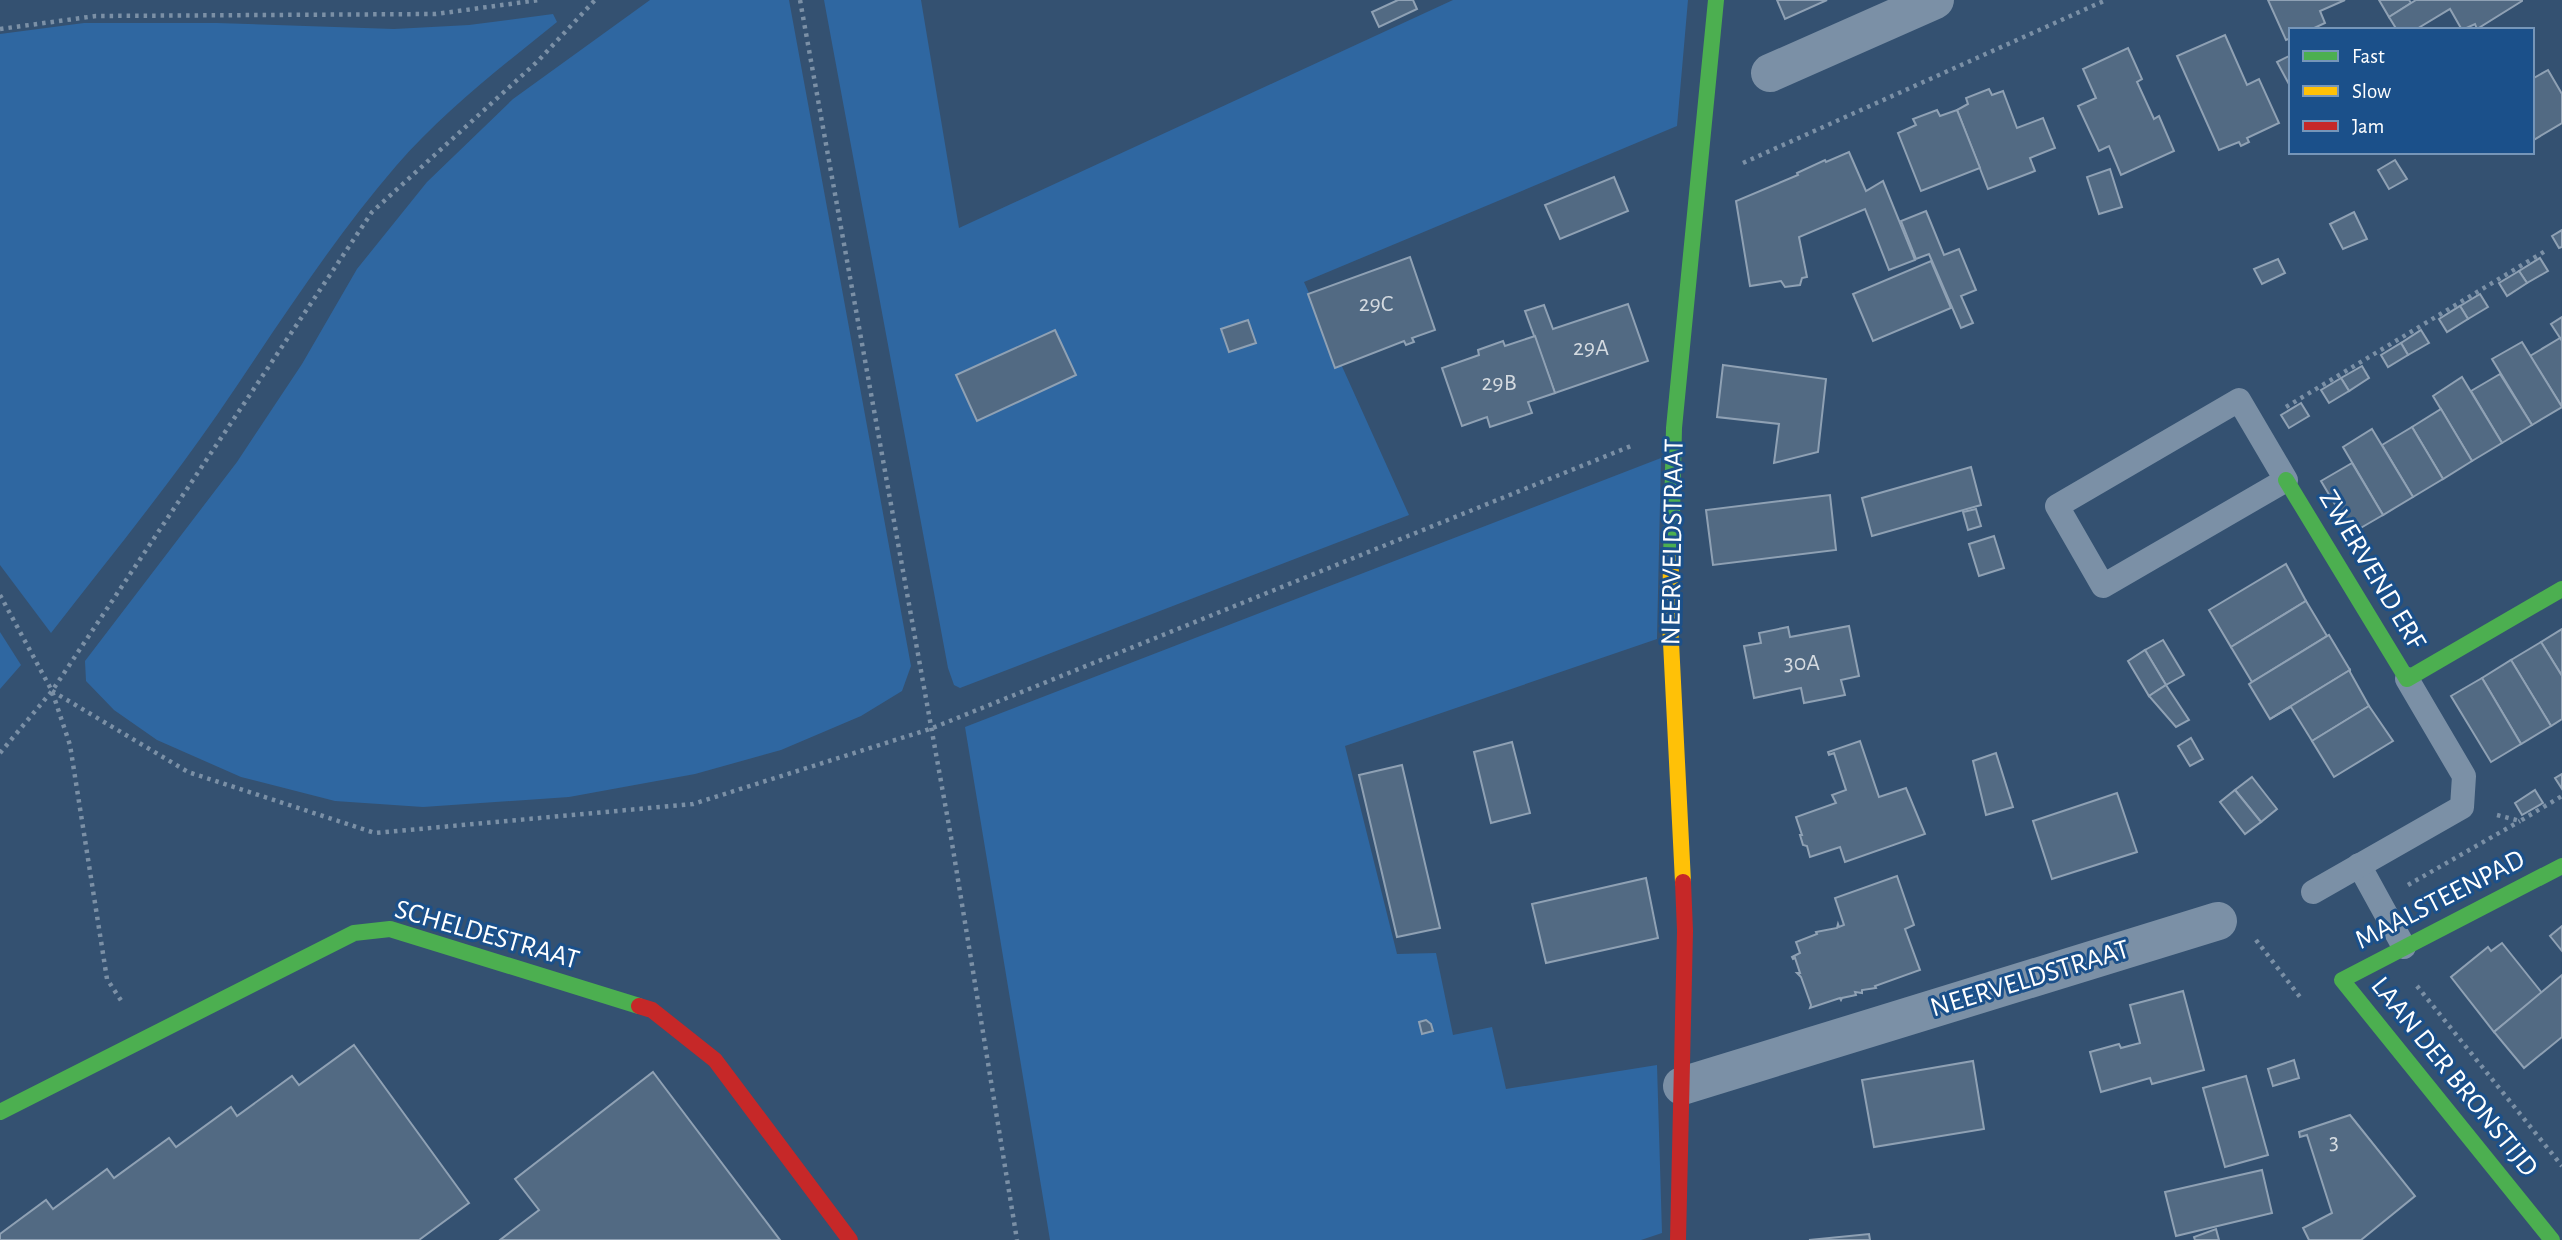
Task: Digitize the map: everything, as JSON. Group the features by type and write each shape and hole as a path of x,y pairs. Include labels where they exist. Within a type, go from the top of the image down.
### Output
{"street":[{"name":"NEERVELDSTRAAT","path":"1678,1240 1685,931 1670,622 1674,428 1716,0"},
{"path":"1770,73 1935,0"},
{"name":"ZWERVEND ERF","path":"2286,480 2407,679 2562,589"},
{"name":"MAALSTEENPAD","path":"2342,980 2562,866"},
{"name":"NEERVELDSTRAAT","path":"1682,1086 2218,921"},
{"name":"SCHELDESTRAAT","path":"0,1112 354,933 390,929 652,1010 715,1060 850,1240"},
{"name":"LAAN DER BRONSTIJD","path":"2342,980 2552,1240"}],"lane":[{"path":"2239,400 2286,480 2103,586 2057,506 2239,400"},
{"path":"2313,892 2462,807 2464,776 2407,679"},
{"path":"2359,865 2379,902 2397,950"}],"path":[{"path":"0,29 96,16 436,14 540,0"},
{"path":"0,753 52,691 372,212 538,61 595,0"},
{"path":"800,0 951,837 1017,1240"},
{"path":"1697,184 2106,0"},
{"path":"2255,426 2547,250"},
{"path":"52,691 188,772 375,833 693,804 930,729 1674,428"},
{"path":"0,595 52,691 70,746 107,979 146,1038"},
{"path":"2379,902 2562,796"},
{"path":"2462,807 2520,821"},
{"path":"2397,950 2562,1166"}],"shaded area":[{"path":"650,0 789,0 911,666 902,691 861,716 781,750 695,774 569,797 423,807 335,801 241,777 157,740 114,710 86,681 85,661 237,462 302,364 357,269 427,182 513,99"},
{"path":"824,0 921,0 959,228 1453,0 1688,0 1677,126 1304,282 1409,515 960,688 954,685 948,668"},
{"path":"553,14 557,22 453,108 414,146 371,196 303,288 177,471 51,633 0,565 0,34 84,23 217,23 394,29 469,25"},
{"path":"1661,458 1657,639 1345,746 1397,954 1436,953 1453,1035 1492,1027 1506,1089 1657,1065 1662,1233 1641,1240 1050,1240 965,727"},
{"path":"0,632 21,665 0,689"}],"building":[{"path":"1398,0 1413,0 1417,9 1379,27 1372,12"},
{"path":"1777,0 1827,0 1785,19"},
{"path":"2268,0 2345,0 2320,11 2325,23 2314,28 2289,28 2289,39 2286,40"},
{"path":"2379,0 2409,0 2411,3 2389,17"},
{"path":"2416,0 2522,0 2479,28 2475,24 2461,28 2450,9 2418,28 2396,28 2389,17"},
{"path":"2225,35 2247,85 2259,79 2279,123 2247,138 2249,142 2241,146 2239,142 2219,150 2177,56"},
{"path":"2128,48 2142,79 2137,82 2154,119 2159,116 2174,151 2121,175 2109,146 2099,151 2078,106 2096,98 2083,69"},
{"path":"2289,56 2289,84 2277,62"},
{"path":"2548,70 2562,94 2562,123 2534,140 2534,78"},
{"path":"1989,89 1992,95 2003,91 2017,128 2043,118 2055,148 2030,158 2035,171 1988,189 1957,110 1968,104 1966,98"},
{"path":"1937,110 1940,116 1957,110 1980,168 1921,191 1898,133 1916,125 1913,119"},
{"path":"1849,152 1866,191 1883,181 1915,260 1889,270 1865,209 1799,237 1807,277 1802,278 1800,285 1785,287 1781,281 1750,286 1736,201 1798,175 1797,173 1825,160 1826,162"},
{"path":"2395,160 2407,179 2389,189 2378,170"},
{"path":"2110,169 2122,207 2099,214 2087,177"},
{"path":"1614,177 1628,211 1560,239 1545,205"},
{"path":"1926,211 1944,255 1959,249 1976,290 1961,296 1973,323 1961,328 1929,254 1916,259 1901,221"},
{"path":"2354,212 2367,239 2343,249 2330,224"},
{"path":"2562,230 2562,247 2559,248 2552,236"},
{"path":"1410,257 1435,330 1412,338 1414,342 1406,345 1404,341 1335,368 1308,294"},
{"path":"2540,258 2548,271 2527,283 2519,271"},
{"path":"2278,259 2285,273 2262,284 2254,269"},
{"path":"1931,261 1951,308 1873,341 1853,294"},
{"path":"2519,271 2527,283 2507,296 2499,283"},
{"path":"2480,294 2488,307 2468,319 2460,306"},
{"path":"1628,304 1648,361 1555,393 1525,311 1544,305 1553,329"},
{"path":"2460,306 2468,319 2447,332 2439,319"},
{"path":"2562,317 2562,341 2551,324"},
{"path":"1248,320 1256,343 1229,352 1221,329"},
{"path":"1055,330 1076,375 977,421 956,375"},
{"path":"2421,330 2429,343 2408,355 2401,343"},
{"path":"1535,336 1555,393 1528,402 1532,413 1490,427 1487,417 1462,426 1442,368 1479,355 1478,350 1503,341 1505,346"},
{"path":"2560,338 2562,341 2562,407 2530,356"},
{"path":"2522,342 2562,407 2532,425 2492,359"},
{"path":"2401,343 2408,355 2388,367 2381,355"},
{"path":"1723,365 1826,379 1818,452 1774,463 1779,424 1717,417"},
{"path":"2362,366 2369,378 2349,391 2341,378"},
{"path":"2500,374 2532,425 2502,443 2471,391"},
{"path":"2462,377 2502,443 2472,461 2433,396"},
{"path":"2341,378 2349,391 2329,403 2321,390"},
{"path":"2301,403 2309,416 2289,428 2281,415"},
{"path":"2441,409 2472,461 2443,479 2412,427"},
{"path":"2412,427 2443,479 2413,497 2382,445"},
{"path":"2372,429 2413,497 2383,515 2343,447"},
{"path":"2352,463 2383,515 2352,533 2321,481"},
{"path":"1971,467 1981,505 1872,536 1862,498"},
{"path":"1830,495 1836,550 1713,565 1706,510"},
{"path":"1976,509 1981,526 1968,530 1963,512"},
{"path":"1994,536 2004,568 1979,576 1969,544"},
{"path":"2286,564 2306,601 2231,647 2209,610"},
{"path":"2306,601 2327,636 2252,682 2231,647"},
{"path":"1849,626 1859,676 1841,680 1845,695 1804,703 1801,688 1754,698 1744,646 1761,643 1759,633 1788,627 1790,637"},
{"path":"2562,629 2562,676 2541,642"},
{"path":"2329,635 2350,670 2270,719 2249,684"},
{"path":"2163,640 2184,675 2166,685 2145,650"},
{"path":"2541,642 2562,676 2562,719 2551,726 2511,660"},
{"path":"2145,650 2166,685 2149,696 2128,661"},
{"path":"2511,660 2551,726 2521,744 2482,678"},
{"path":"2350,670 2369,706 2312,741 2291,707 2270,719"},
{"path":"2482,678 2521,744 2491,762 2451,696"},
{"path":"2166,685 2189,720 2176,727 2149,696"},
{"path":"2369,706 2393,741 2334,777 2312,741"},
{"path":"2191,738 2203,759 2190,766 2178,746"},
{"path":"1860,741 1879,797 1906,788 1925,834 1845,862 1840,847 1810,857 1807,846 1803,845 1796,817 1836,803 1832,795 1846,790 1834,753 1829,755 1828,752"},
{"path":"1512,742 1530,813 1491,823 1474,752"},
{"path":"1996,753 2013,807 1986,815 1973,761"},
{"path":"1402,765 1440,928 1397,937 1359,775"},
{"path":"2562,774 2562,789 2555,778"},
{"path":"2252,777 2277,809 2261,822 2235,790"},
{"path":"2235,790 2261,822 2245,834 2220,802"},
{"path":"2535,790 2543,803 2522,815 2515,803"},
{"path":"2117,793 2137,852 2052,879 2033,821"},
{"path":"1897,876 1914,925 1905,929 1920,970 1875,986 1876,988 1862,990 1862,993 1855,992 1856,995 1810,1008 1801,977 1797,973 1800,973 1795,958 1792,957 1800,953 1796,942 1817,934 1816,932 1837,928 1838,924 1839,927 1844,925 1835,898"},
{"path":"1646,878 1658,938 1546,963 1532,904"},
{"path":"2562,926 2562,951 2550,936"},
{"path":"2502,943 2542,993 2494,1032 2451,977 2488,947 2491,951"},
{"path":"2562,975 2562,1037 2524,1068 2494,1032"},
{"path":"2183,991 2204,1070 2152,1084 2150,1078 2101,1092 2090,1052 2119,1044 2121,1048 2140,1043 2130,1005"},
{"path":"1426,1020 1433,1031 1422,1034 1419,1022"},
{"path":"354,1045 469,1203 419,1240 0,1240 0,1234 46,1200 53,1209 107,1169 114,1178 169,1138 176,1147 231,1107 237,1116 292,1076 299,1085"},
{"path":"2294,1060 2299,1078 2273,1086 2268,1069"},
{"path":"1973,1061 1984,1129 1874,1147 1862,1080"},
{"path":"653,1072 780,1240 500,1240 539,1210 515,1179"},
{"path":"2246,1076 2268,1155 2225,1167 2203,1088"},
{"path":"2350,1115 2415,1196 2361,1240 2309,1240 2303,1228 2332,1213 2307,1135 2300,1137 2299,1132"},
{"path":"2262,1170 2272,1213 2176,1236 2165,1192"},
{"path":"2216,1229 2219,1240 2195,1240 2194,1237"},
{"path":"1869,1234 1870,1240 1809,1240"}],"traffic: fast":[{"path":"1671,560 1674,428 1716,0"},
{"path":"2286,480 2407,679 2562,589"},
{"path":"2552,1240 2342,980 2562,866"},
{"path":"0,1112 354,933 390,929 639,1006"}],"traffic: slow":[{"path":"1671,560 1670,622 1683,882"}],"traffic: jam":[{"path":"1678,1240 1685,931 1683,882"},
{"path":"639,1006 652,1010 715,1060 850,1240"}]}
